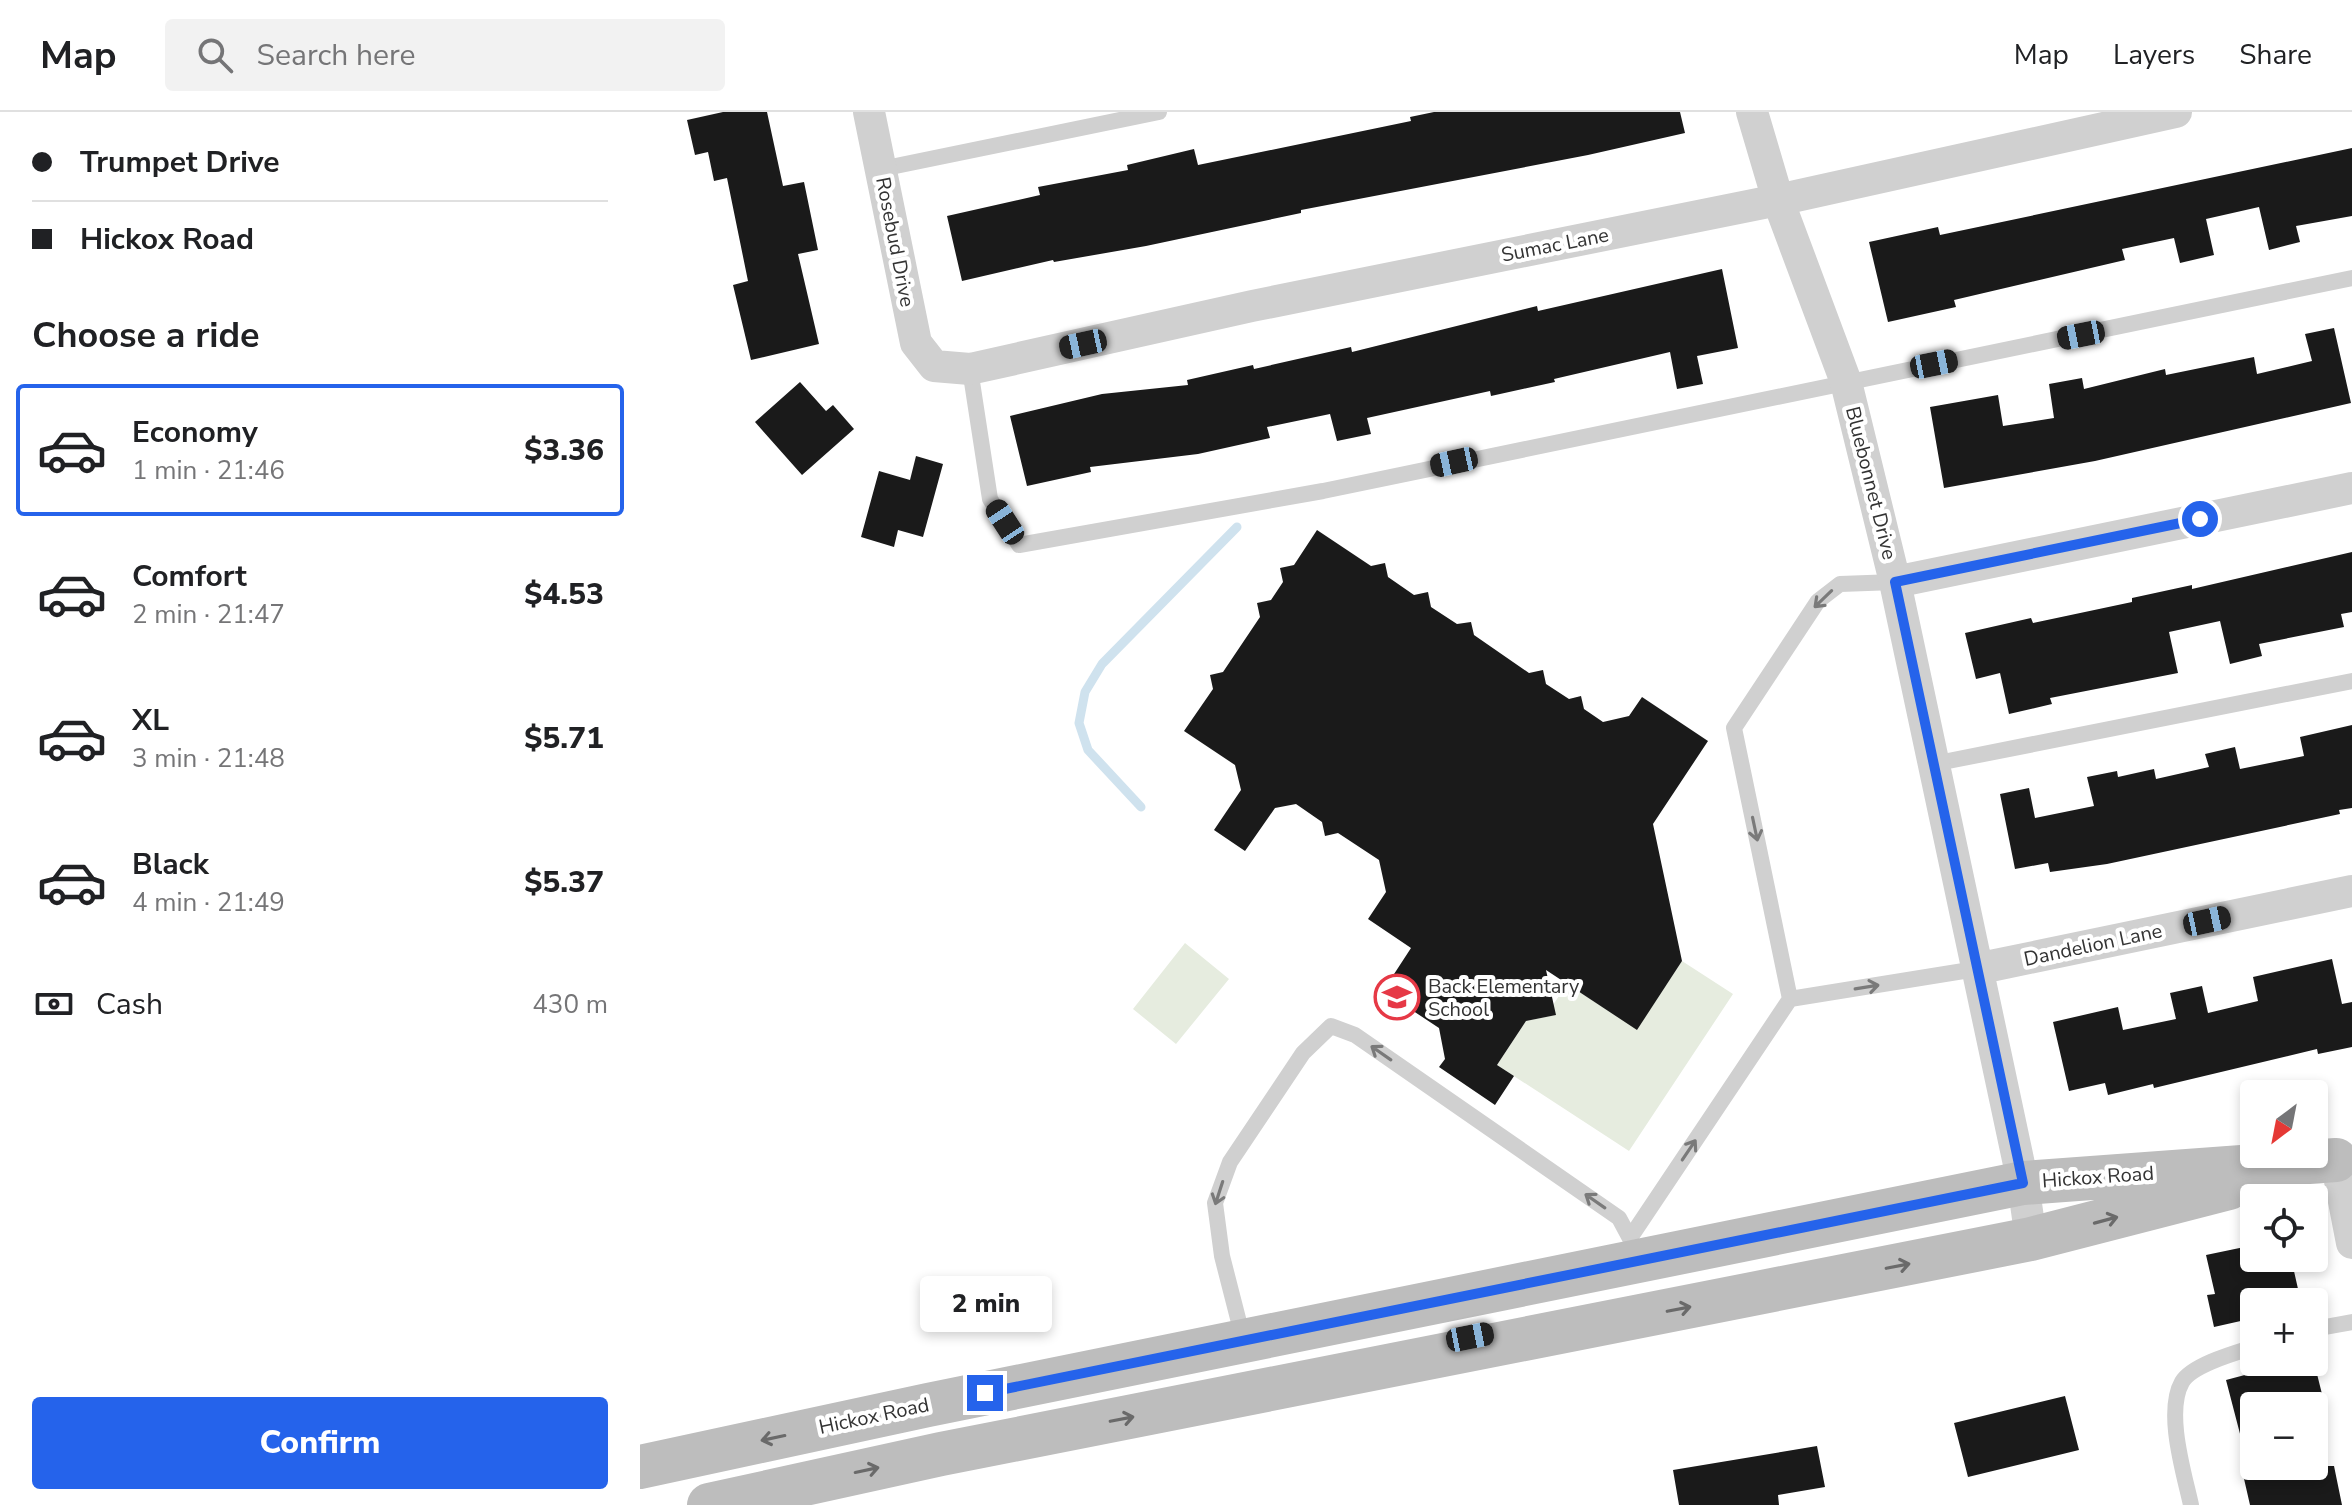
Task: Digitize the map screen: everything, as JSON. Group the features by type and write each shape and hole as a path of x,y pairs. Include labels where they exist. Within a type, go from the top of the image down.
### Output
{"street":[{"name":"Rosebud Drive","path":"869,112 916,343 934,366"},
{"name":"Bluebonnet Drive","path":"1752,112 1778,200 1846,382 1895,582 2023,1183 2031,1239"},
{"name":"Sumac Lane","path":"934,366 970,369 1252,306 1778,200 2176,112"},
{"path":"1895,582 2352,488"},
{"name":"Dandelion Lane","path":"1976,969 2352,891"},
{"path":"2344,1158 2352,1243"},
{"name":"Hickox Road","path":"640,1467 1244,1341 1636,1249 2023,1183 2344,1158"},
{"name":"Hickox Road","path":"709,1505 941,1454 2031,1239 2344,1158"},
{"path":"1333,1378 1352,1360 1617,1309 1635,1292 1636,1249"},
{"path":"1244,1341 1257,1392"}],"lane":[{"path":"881,169 1159,112"},
{"path":"970,369 990,499 1019,545 1323,491 2352,278"},
{"path":"1244,1341 1222,1256 1215,1203 1230,1162 1303,1053 1331,1026 1355,1035 1619,1218 1636,1249 1790,999 1734,728 1818,601 1840,584 1895,582"},
{"path":"1933,764 2352,681"},
{"path":"1790,999 1976,969"},
{"path":"2328,1326 2352,1322"},
{"path":"2191,1505 2174,1413 2182,1381 2201,1367 2240,1352"}],"shaded area":[{"path":"1185,943 1229,979 1176,1044 1133,1009"},
{"path":"1682,961 1733,994 1629,1151 1497,1065 1526,1021 1555,1015 1553,1005 1567,984 1637,1029"}],"building":[{"path":"723,112 767,112 783,186 804,182 818,250 798,254 819,344 751,360 733,285 748,281 727,178 714,181 708,152 695,155 687,120"},
{"path":"1434,112 1680,112 1685,133 1588,155 1301,210 1301,213 1146,246 1053,260 962,281 947,216 1040,195 1038,187 1128,170 1127,165 1194,149 1198,165 1411,121 1410,117"},
{"path":"2352,148 2352,216 2296,226 2300,242 2269,250 2259,207 2206,219 2214,255 2180,263 2174,238 2122,249 2125,260 1954,300 1956,307 1888,322 1869,242 1938,227 1940,235"},
{"path":"1722,269 1738,348 1697,356 1703,384 1677,389 1670,352 1491,396 1490,391 1367,418 1371,434 1337,441 1330,414 1267,427 1270,438 1198,454 1090,467 1091,472 1027,486 1010,416 1102,394 1188,385 1187,380 1253,365 1254,369 1351,347 1352,352 1537,306 1538,311"},
{"path":"2334,328 2351,403 2095,461 1944,488 1930,407 1998,395 2003,426 2054,418 2049,384 2082,378 2084,389 2165,369 2166,375 2254,357 2257,374 2312,361 2305,334"},
{"path":"800,382 826,411 833,405 854,429 802,475 755,422"},
{"path":"916,456 943,464 923,537 898,530 894,547 861,537 879,471 910,480"},
{"path":"1317,530 1371,566 1385,563 1388,577 1414,595 1428,592 1431,607 1457,624 1471,622 1474,635 1529,673 1543,670 1546,684 1569,699 1581,696 1584,709 1603,722 1629,716 1642,697 1708,741 1653,824 1682,961 1637,1030 1546,970 1556,1015 1526,1021 1497,1065 1514,1076 1495,1105 1439,1067 1445,1059 1439,1028 1383,991 1411,948 1368,919 1386,892 1379,860 1338,833 1325,836 1322,822 1296,804 1275,808 1245,851 1214,830 1241,790 1235,765 1184,731 1213,689 1210,675 1223,672 1260,617 1257,603 1271,600 1283,582 1280,568 1294,565"},
{"path":"2352,552 2352,612 2341,614 2344,627 2259,644 2262,656 2230,664 2220,621 2169,632 2178,673 2050,698 2052,704 2009,714 2000,673 1976,679 1965,633 2031,618 2033,623 2132,602 2132,598 2192,585 2192,589"},
{"path":"2352,725 2352,808 2339,810 2340,814 2107,864 2050,872 2048,863 2015,869 2000,794 2029,788 2035,818 2094,806 2087,777 2117,771 2118,777 2154,769 2156,779 2209,767 2205,754 2235,747 2240,769 2304,756 2300,737"},
{"path":"2332,959 2342,1004 2352,1002 2352,1047 2318,1054 2317,1049 2154,1088 2153,1084 2108,1095 2105,1083 2069,1091 2053,1022 2118,1007 2123,1030 2176,1019 2170,993 2202,986 2208,1013 2258,1001 2253,977"},
{"path":"2240,1248 2240,1272 2294,1272 2298,1288 2240,1288 2240,1321 2214,1327 2207,1295 2215,1294 2206,1255"},
{"path":"2241,1376 2318,1376 2322,1392 2240,1392 2240,1434 2226,1380"},
{"path":"2065,1396 2079,1450 1968,1477 1954,1423"},
{"path":"1817,1446 1825,1487 1778,1495 1779,1505 1679,1505 1673,1470"},
{"path":"2328,1466 2334,1466 2342,1505 2250,1505 2244,1480 2328,1480"}],"waterway":[{"path":"1141,807 1088,750 1079,723 1085,692 1102,664 1237,527"}],"place":[{"name":"Back Elementary School","path":"1397,997"}],"route":[{"path":"985,1393 2023,1183 1895,582 2200,519"}]}
